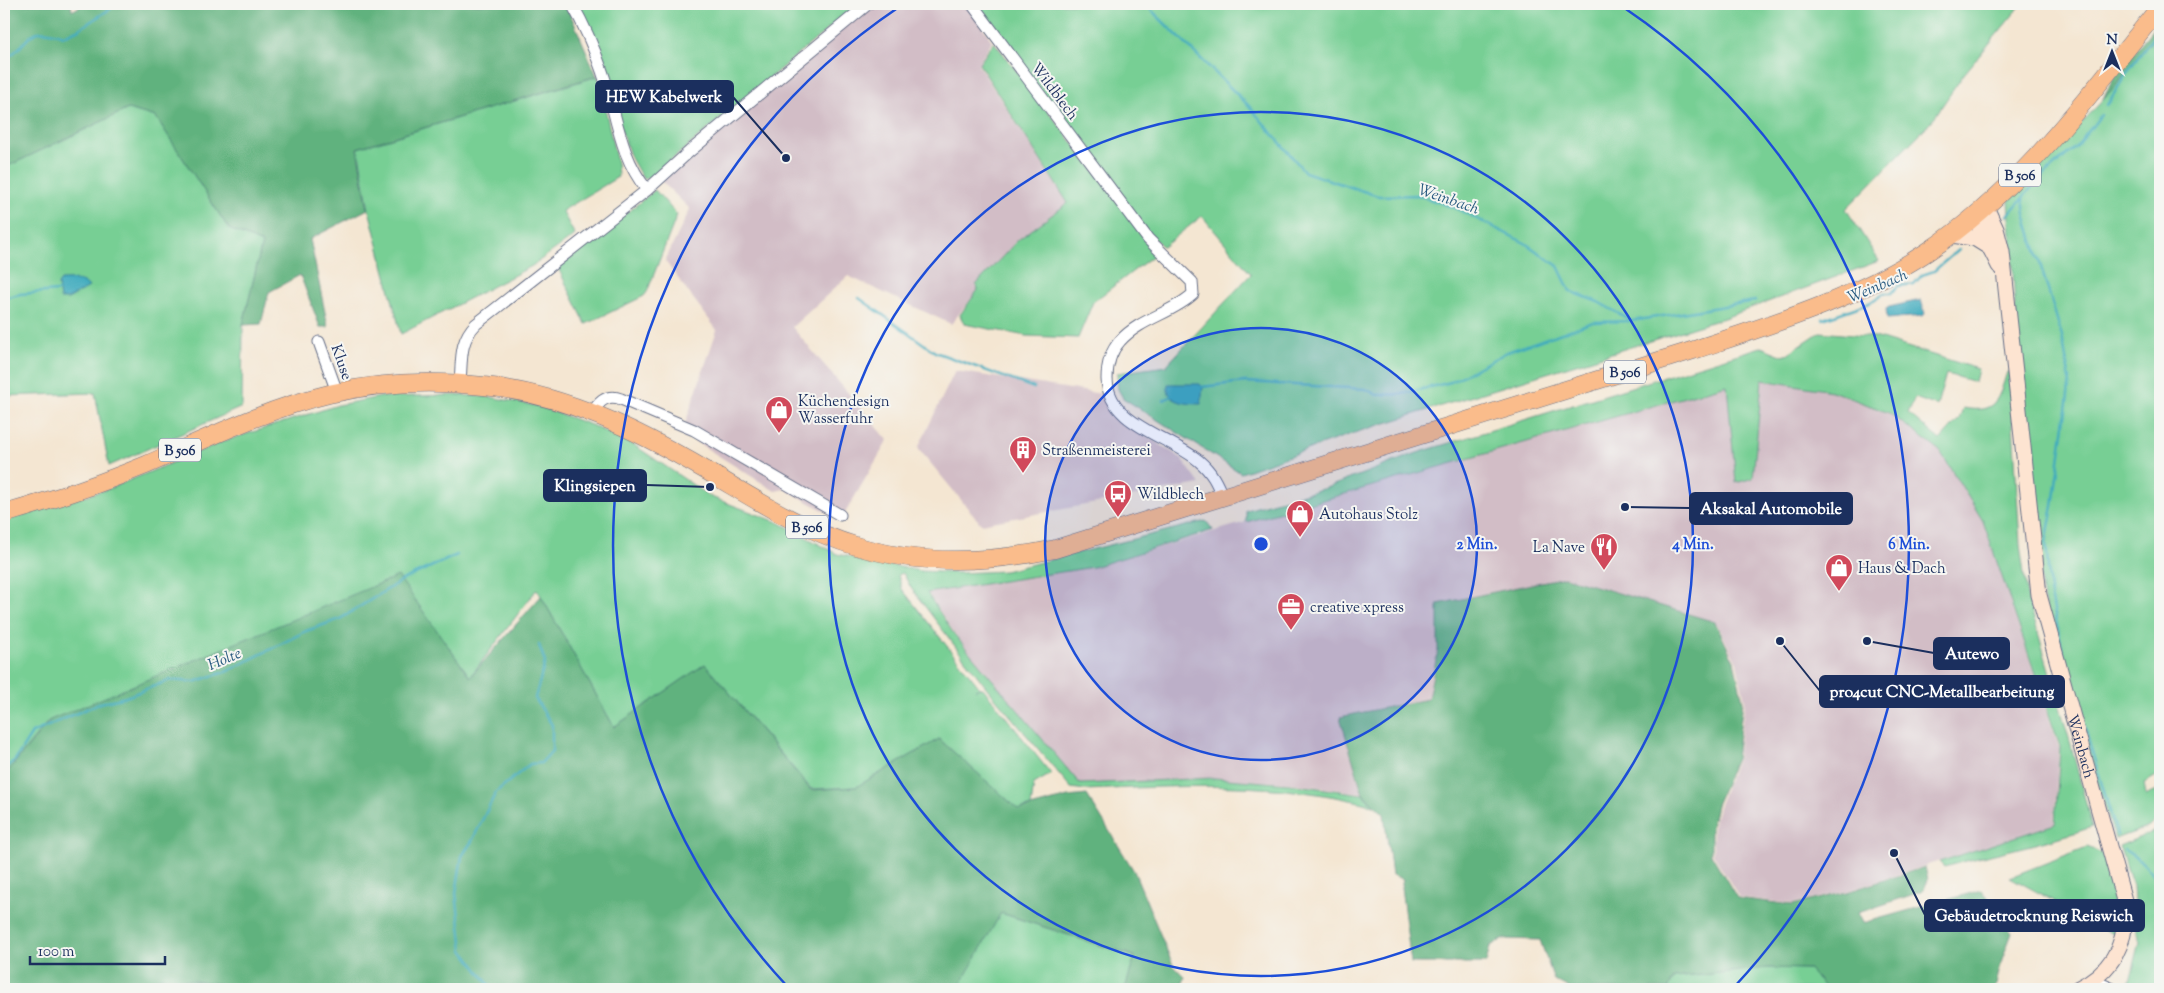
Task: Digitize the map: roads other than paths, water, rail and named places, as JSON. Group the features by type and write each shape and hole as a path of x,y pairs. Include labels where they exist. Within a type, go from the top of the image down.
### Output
{"main road":[{"name":"B 506","path":"4,514 83,490 310,399 378,385 436,382 537,395 593,412 646,437 770,508 819,532 856,546 920,559 980,561 1055,550 1781,321 1877,280 1920,256 1980,212 2052,141 2160,6"},
{"name":"Weinbach","path":"1980,212 1990,248 2003,274"},
{"name":"Weinbach","path":"1980,212 1999,238 2015,359 2039,595 2122,889 2125,926 2119,951 2095,978 2077,989"},
{"path":"1951,235 1974,238 1990,248"}],"street":[{"path":"572,4 603,72 627,160 635,175 647,190"},
{"path":"460,384 463,341 466,334 647,190 690,151 868,4"},
{"name":"Wildblech","path":"972,4 1148,239 1192,282 1193,294 1183,304 1122,339 1112,352 1107,366 1107,382 1110,398 1129,419 1197,459 1217,481 1223,498"},
{"name":"Kluse","path":"319,342 337,392"},
{"path":"593,412 598,402 611,396 621,399 694,430 840,515"},
{"path":"2095,978 2099,983 2113,989"}],"water":[{"path":"61,280 84,282 89,287 68,299 60,299 58,284"},
{"path":"1921,300 1925,314 1923,316 1887,319 1886,309 1889,307"},
{"path":"1168,384 1199,384 1203,387 1201,404 1184,403 1173,399 1168,390"}],"waterway":[{"path":"4,59 13,54 34,33 41,31 64,36 79,29 118,4"},
{"name":"Weinbach","path":"1145,4 1249,106 1305,172 1378,196 1418,195 1455,208 1525,243 1558,266 1570,291 1598,302 1632,321 1755,301"},
{"name":"Weinbach","path":"2107,105 2130,68 2160,28"},
{"name":"Weinbach","path":"2007,216 2039,179 2077,146 2101,115"},
{"path":"2023,198 2025,214 2062,336 2070,380 2053,506 2046,543 2050,590 2064,658 2117,835"},
{"name":"Weinbach","path":"1823,319 1869,303 1884,293 1891,293 1898,286 1914,284 1922,275 1934,271 1959,249"},
{"path":"4,298 20,294 58,291"},
{"path":"859,298 935,352 1034,388"},
{"path":"1201,387 1245,382 1366,389 1377,395 1402,394 1451,382 1507,352 1593,322 1631,321"},
{"path":"1164,400 1172,396"},
{"name":"Holte","path":"4,769 15,760 32,733 100,703 126,697 170,680 194,682 228,671 306,631 340,619 404,579 457,555"},
{"path":"492,989 463,950 456,893 462,856 472,841 496,792 530,764 541,763 552,751 552,725 535,698 545,662 539,645"},
{"path":"2124,850 2145,865 2160,885"}],"place":[{"name":"HEW Kabelwerk","path":"786,158"},
{"name":"Küchendesign Wasserfuhr","path":"779,434"},
{"name":"Straßenmeisterei","path":"1023,474"},
{"name":"Klingsiepen","path":"710,487"},
{"name":"Aksakal Automobile","path":"1625,507"},
{"name":"Wildblech","path":"1118,518"},
{"name":"Autohaus Stolz","path":"1300,538"},
{"name":"La Nave","path":"1604,571"},
{"name":"Haus & Dach","path":"1839,592"},
{"name":"creative xpress","path":"1291,631"},
{"name":"pro4cut CNC-Metallbearbeitung","path":"1780,641"},
{"name":"Autewo","path":"1867,641"},
{"name":"Gebäudetrocknung Reiswich","path":"1894,853"}]}
